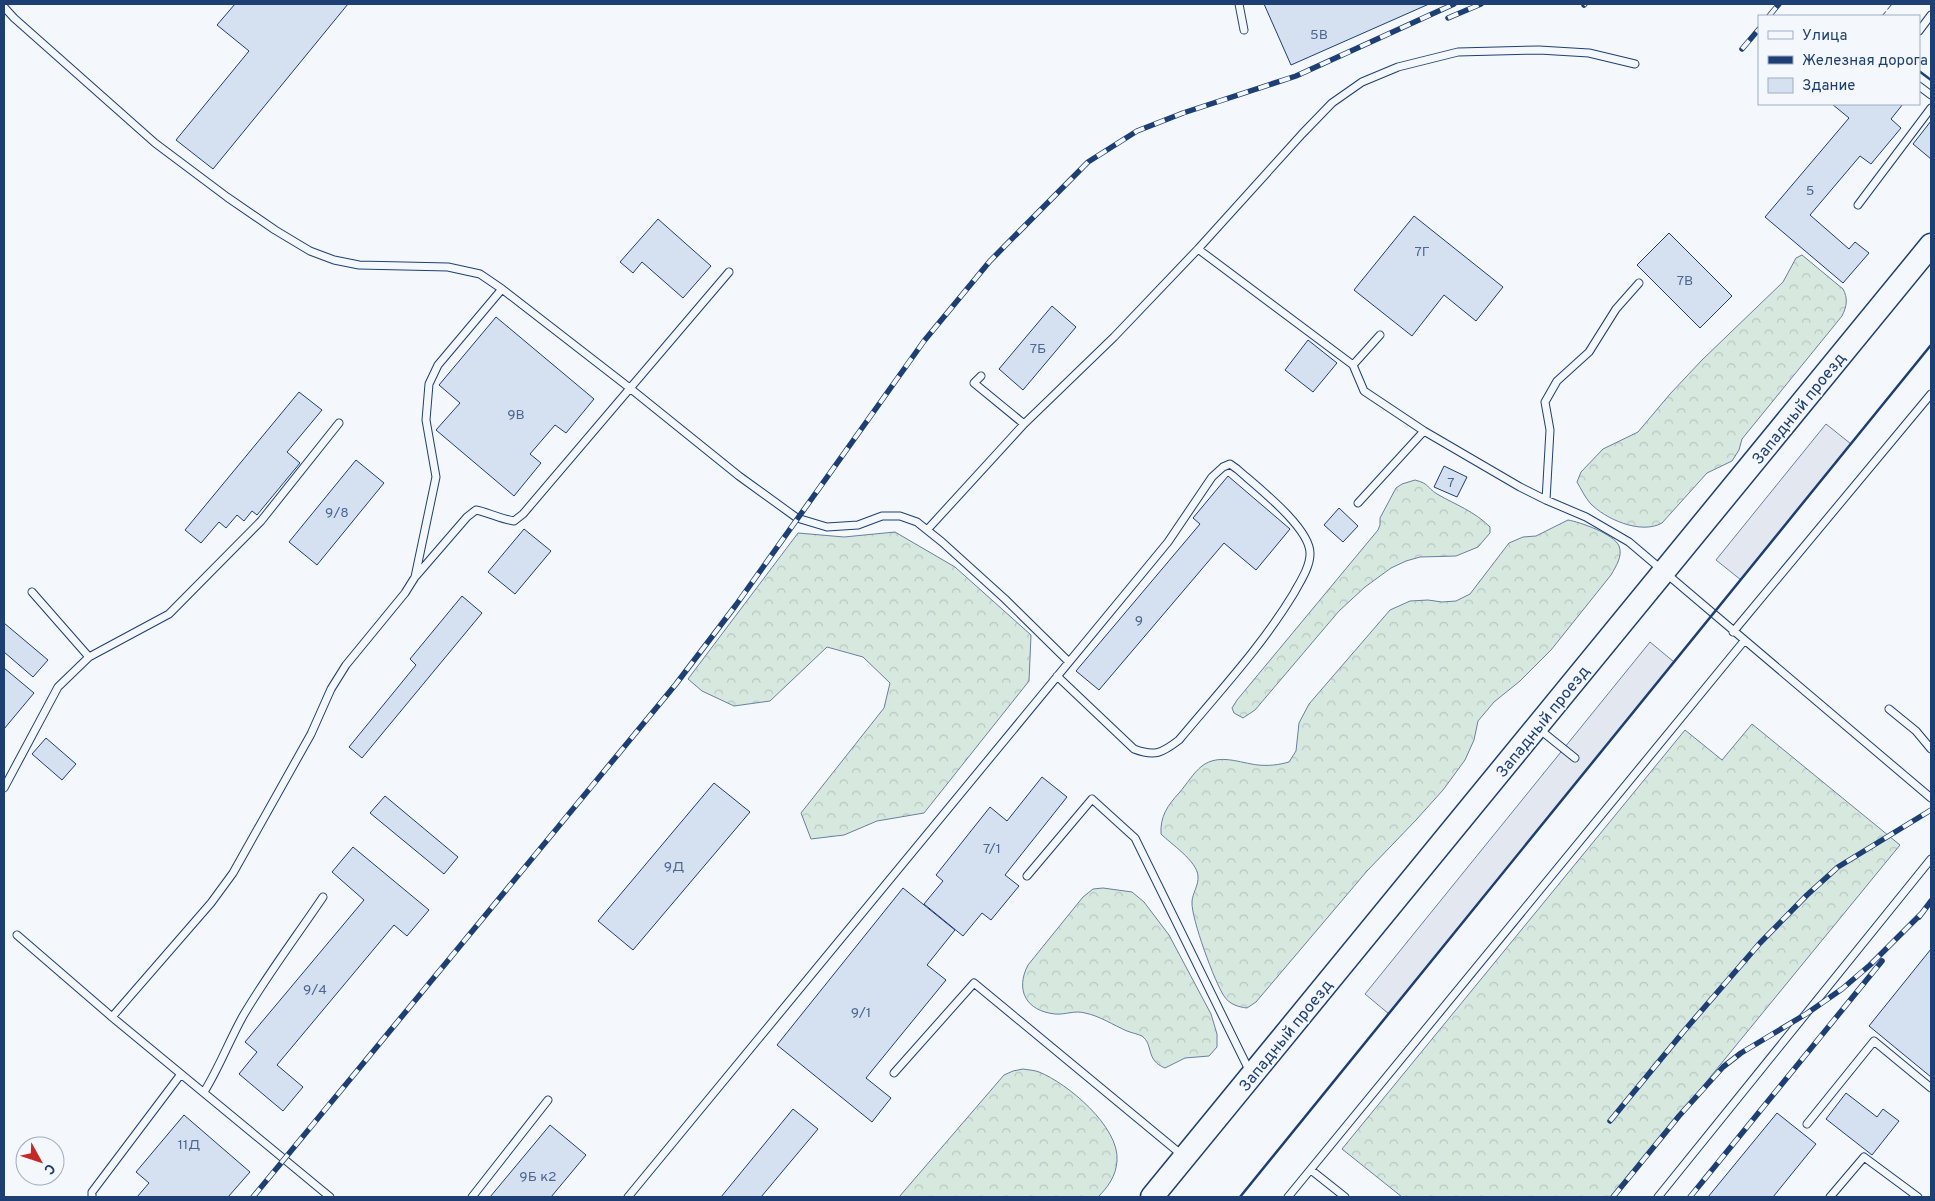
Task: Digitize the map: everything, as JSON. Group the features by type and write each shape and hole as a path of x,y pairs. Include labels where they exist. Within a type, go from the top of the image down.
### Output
{"main road":[{"name":"Западный проезд","path":"1152,1197 1931,245"}],"lane":[{"path":"1239,4 1244,30"},
{"path":"4,6 14,18 155,143 243,208 310,250 334,260 359,265 448,267 480,274 502,288 739,476 796,518 827,527 858,525 882,516 900,516 917,522 1005,599 1069,662"},
{"path":"1920,31 1931,15"},
{"path":"927,530 1024,424 1114,337 1198,249 1332,103 1362,82 1398,67 1458,52 1539,50 1589,53 1634,64"},
{"path":"1920,87 1931,95"},
{"path":"1858,205 1931,108"},
{"path":"1198,249 1353,365 1364,391 1424,431 1546,500 1586,517 1629,542 1931,798"},
{"path":"112,1017 211,903 233,873 312,734 331,689 346,664 405,593 415,577 467,517 476,510 487,512 504,520 514,521 523,514 729,272"},
{"path":"1546,500 1550,430 1544,402 1557,381 1589,352 1616,309 1639,283"},
{"path":"415,577 436,477 426,420 429,384 438,365 502,288"},
{"path":"1353,365 1380,335"},
{"path":"981,376 974,383 1024,424"},
{"path":"1733,632 1931,394"},
{"path":"4,788 58,687 89,657 169,614 261,521 339,423"},
{"path":"1358,504 1424,431"},
{"path":"628,1197 1057,676 1168,542 1212,477 1223,467 1230,464 1281,508 1306,539 1310,554 1304,576 1277,620 1179,740 1164,751 1148,754 1134,749 1057,676"},
{"path":"32,592 89,657"},
{"path":"1288,1197 1744,641"},
{"path":"1890,709 1916,731 1931,749"},
{"path":"1537,728 1575,758"},
{"path":"1027,876 1092,799 1135,838 1252,1075"},
{"path":"1658,1197 1931,858"},
{"path":"204,1092 244,1016 322,897"},
{"path":"17,935 112,1017 330,1197"},
{"path":"894,1073 974,983 1184,1157"},
{"path":"1807,1124 1874,1042 1931,1088"},
{"path":"92,1197 92,1192 181,1074"},
{"path":"472,1197 548,1100"},
{"path":"1830,1197 1864,1157 1918,1197"},
{"path":"1310,1170 1345,1197"}],"green space":[{"path":"1802,255 1843,289 1846,299 1845,309 1842,316 1742,439 1739,450 1732,461 1707,473 1662,523 1644,527 1624,524 1597,509 1588,501 1577,482 1581,472 1603,449 1638,432 1702,360 1783,282 1796,258"},
{"path":"1415,480 1426,484 1437,494 1478,517 1490,527 1490,533 1478,547 1456,556 1420,557 1391,568 1365,587 1339,611 1255,710 1243,718 1234,713 1232,708 1237,700 1378,530 1380,518 1396,488"},
{"path":"1568,520 1596,529 1616,542 1620,553 1611,575 1551,650 1520,681 1494,702 1478,721 1474,740 1465,760 1443,790 1367,871 1256,1002 1247,1008 1231,1003 1224,996 1215,978 1195,922 1192,902 1197,886 1197,870 1183,853 1161,834 1163,816 1168,806 1196,772 1209,762 1222,759 1258,765 1277,765 1289,762 1296,751 1299,723 1309,704 1390,610 1410,601 1456,601 1470,594 1509,543 1523,537 1536,536"},
{"path":"895,532 955,567 1031,635 1029,681 924,813 877,821 844,835 811,839 801,813 884,708 890,683 863,657 827,647 770,701 734,706 702,691 688,679 798,533 844,537"},
{"path":"1752,724 1900,845 1612,1197 1402,1197 1342,1149 1685,730 1722,760"},
{"path":"1103,888 1132,892 1144,902 1169,935 1211,1014 1217,1034 1217,1047 1209,1056 1185,1058 1165,1068 1159,1065 1152,1057 1148,1044 1142,1036 1085,1013 1055,1014 1045,1012 1030,1004 1026,998 1023,991 1023,983 1028,965 1083,897 1093,889"},
{"path":"1023,1069 1033,1070 1051,1078 1077,1096 1090,1108 1110,1134 1116,1148 1117,1161 1115,1172 1111,1181 1098,1197 899,1197 1004,1075"}],"shaded area":[{"path":"1826,424 1851,444 1741,580 1716,560"},
{"path":"1650,642 1674,662 1389,1014 1365,994"}],"building":[{"path":"235,4 348,4 213,169 176,140 249,51 217,25"},
{"path":"1264,4 1429,4 1291,65"},
{"path":"1833,105 1902,105 1891,119 1901,128 1871,164 1860,156 1810,215 1849,249 1855,242 1869,253 1843,283 1765,217 1849,118"},
{"path":"1931,121 1931,159 1913,144"},
{"path":"1414,216 1503,287 1476,321 1444,295 1412,336 1354,290"},
{"path":"658,219 711,266 683,298 642,262 633,273 620,262"},
{"path":"1669,233 1732,296 1700,328 1637,265"},
{"path":"1052,306 1076,327 1023,390 999,369"},
{"path":"496,317 594,399 566,433 555,425 530,454 541,463 514,496 436,430 460,403 439,385"},
{"path":"1308,340 1337,363 1313,392 1285,370"},
{"path":"299,392 322,410 287,452 300,463 257,515 252,511 244,521 237,515 226,528 219,522 201,543 185,530"},
{"path":"356,460 384,483 317,565 289,542"},
{"path":"1444,466 1467,477 1457,497 1434,487"},
{"path":"1228,476 1290,529 1256,570 1224,543 1099,690 1076,671 1200,524 1193,518"},
{"path":"1339,508 1358,526 1343,542 1324,525"},
{"path":"524,529 551,551 515,594 488,572"},
{"path":"462,596 482,613 362,758 349,747 416,665 410,659"},
{"path":"4,623 48,660 33,677 4,652"},
{"path":"4,668 34,693 4,729"},
{"path":"46,738 76,764 62,780 32,754"},
{"path":"1042,777 1067,797 1005,875 1019,886 991,920 982,913 963,936 924,904 943,881 936,875 990,807 1007,821"},
{"path":"714,783 750,812 633,950 598,921"},
{"path":"385,796 458,857 444,874 370,813"},
{"path":"353,847 429,910 407,936 394,925 277,1065 303,1087 283,1111 239,1074 257,1052 245,1042 364,900 332,872"},
{"path":"903,888 955,930 927,965 946,980 866,1078 891,1098 872,1122 777,1045"},
{"path":"1931,949 1931,1077 1869,1026"},
{"path":"1846,1093 1877,1117 1883,1109 1899,1121 1872,1155 1826,1119"},
{"path":"793,1109 818,1129 761,1197 721,1197"},
{"path":"1777,1113 1816,1144 1773,1197 1708,1197"},
{"path":"184,1115 250,1172 228,1197 137,1197 149,1183 136,1172"},
{"path":"550,1125 586,1155 551,1197 490,1197"}],"railway":[{"path":"253,1197 676,684 736,605 924,341 990,261 1088,162 1137,131 1183,113 1296,76 1454,4"},
{"path":"1448,18 1481,4"},
{"path":"1770,15 1779,4"},
{"path":"1742,49 1758,30"},
{"path":"1610,1121 1760,943 1807,895 1838,867 1931,810"},
{"path":"1919,917 1931,901"},
{"path":"1613,1197 1679,1116 1723,1067 1741,1053 1806,1014 1842,989 1870,965 1923,912"},
{"path":"1690,1197 1882,961"}],"fence":[{"path":"1883,15 1892,4"}],"wall":[{"path":"1920,72 1931,80"},
{"path":"1240,1197 1931,345"}]}
